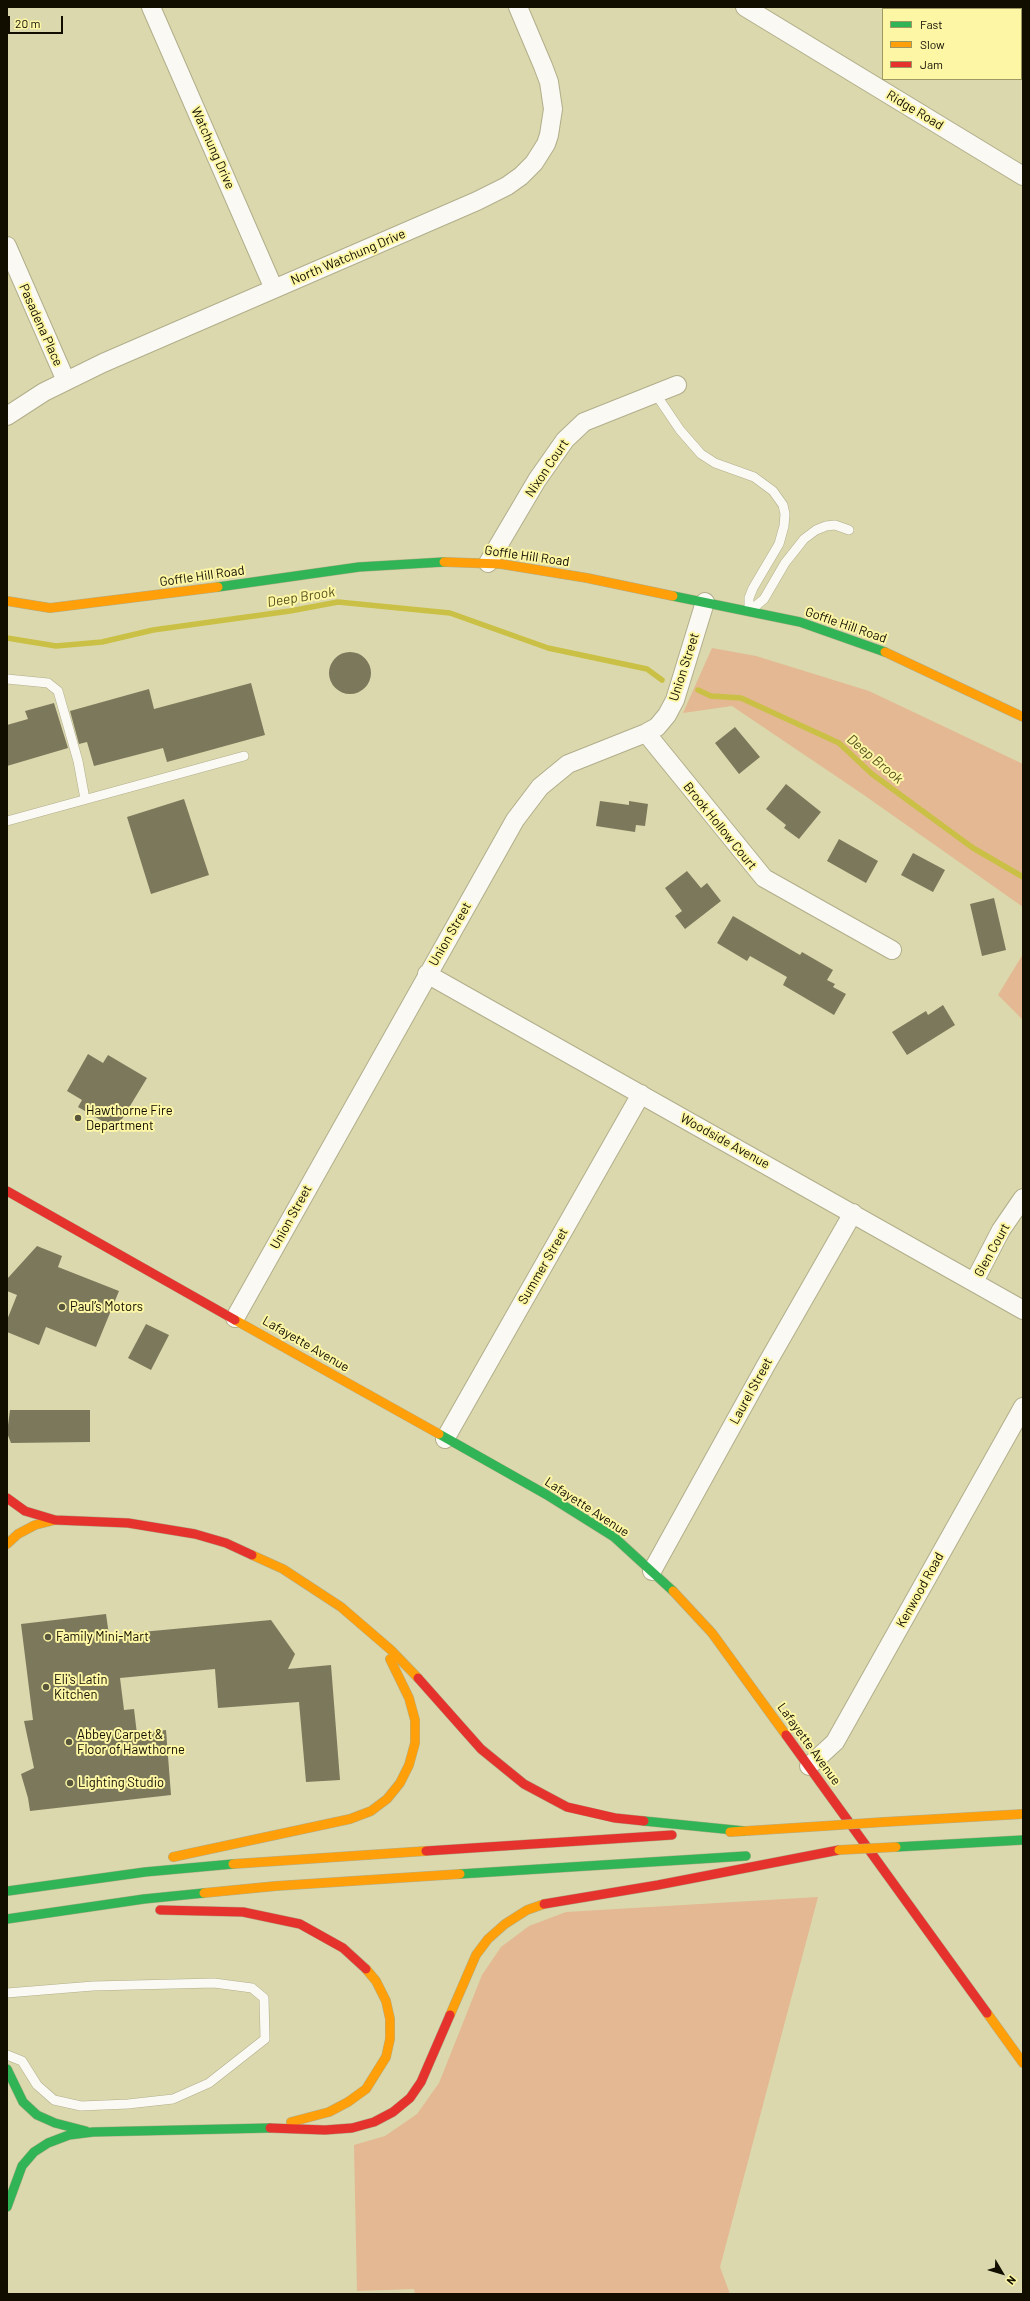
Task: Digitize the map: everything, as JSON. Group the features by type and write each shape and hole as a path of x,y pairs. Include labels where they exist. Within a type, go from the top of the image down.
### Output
{"main road":[{"name":"Goffle Hill Road","path":"7,600 50,608 120,600 359,567 432,561 488,563 587,578 800,622 886,652 1023,717"},
{"name":"Lafayette Avenue","path":"7,1191 547,1495 614,1537 671,1588 712,1633 1023,2063"},
{"path":"7,1498 25,1511 55,1520 114,1522 163,1527 226,1543 283,1569 314,1587 341,1607 367,1630 428,1688 481,1749 502,1768 524,1784 567,1807 615,1818 744,1831"},
{"path":"7,1544 18,1534 35,1525 55,1520"},
{"path":"162,1859 350,1819 371,1811 387,1799 400,1783 409,1765 415,1743 415,1720 409,1698 400,1675 367,1630"},
{"path":"8,1891 144,1872 276,1860 1023,1814"},
{"path":"8,1918 144,1899 276,1886 839,1850 1023,1840"},
{"path":"7,2207 22,2166 34,2152 48,2143 69,2135 93,2132 255,2128 311,2130 352,2128 374,2122 393,2112 410,2098 421,2082 476,1955 488,1940 505,1924 527,1910 563,1900 658,1885 839,1850"},
{"path":"8,1891 147,1862"},
{"path":"147,1911 192,1910 243,1912 274,1916 300,1924 343,1948 361,1963 376,1981 386,2001 390,2020 390,2038 386,2057 366,2089 348,2102 329,2112 307,2119 255,2128"},
{"path":"8,1918 117,1913"},
{"path":"7,2069 14,2087 23,2102 38,2115 61,2125 93,2132"}],"street":[{"name":"Watchung Drive","path":"151,7 274,289"},
{"name":"North Watchung Drive","path":"7,416 44,392 103,363 477,201 506,186 534,163 549,135 553,109 552,96 543,66 518,7"},
{"name":"Ridge Road","path":"745,7 1023,176"},
{"name":"Pasadena Place","path":"7,246 66,381"},
{"name":"Nixon Court","path":"488,563 537,480 565,440 584,422 677,385"},
{"name":"Union Street","path":"235,1318 427,974 515,820 540,786 568,764 646,733 657,727 667,715 675,700 705,602"},
{"name":"Brook Hollow Court","path":"646,733 755,869 764,878 892,950"},
{"name":"Woodside Avenue","path":"427,974 1023,1310"},
{"name":"Summer Street","path":"446,1439 641,1094"},
{"name":"Glen Court","path":"974,1282 1001,1230 1023,1198"},
{"name":"Laurel Street","path":"652,1571 766,1365 853,1213"},
{"name":"Kenwood Road","path":"808,1766 835,1742 1023,1408"}],"lane":[{"path":"655,394 680,430 701,454 715,463 754,477 773,491 783,504 785,514 784,526 779,544 753,588 749,598 749,611"},
{"path":"749,611 764,599 785,563 804,540 816,530 826,526 835,526 849,530"},
{"path":"7,679 48,683 58,691 78,762 85,799"},
{"path":"7,821 244,756"},
{"path":"7,1993 93,1986 214,1983 252,1988 264,1998 265,2039 209,2083 173,2099 128,2104 81,2106 54,2100 37,2085 22,2060 7,2055"}],"shaded area":[{"path":"712,648 756,656 869,691 1023,764 1023,907 861,793 732,706 683,713"},
{"path":"1023,954 1023,1020 998,995"},
{"path":"818,1897 720,2267 730,2294 415,2294 414,2289 357,2291 354,2145 385,2136 417,2114 439,2083 482,1975 501,1947 529,1926 566,1912"}],"building":[{"path":"346,652 354,652 362,655 368,661 371,673 368,685 362,691 354,694 346,694 338,691 332,685 329,677 329,669 332,661 338,655"},
{"path":"251,683 265,735 167,762 163,748 94,766 87,742 79,744 70,711 149,689 154,709"},
{"path":"54,703 68,748 7,766 7,725 28,719 25,711"},
{"path":"735,727 760,757 739,774 715,743"},
{"path":"786,784 821,812 799,839 784,828 786,825 766,809"},
{"path":"184,799 209,875 151,894 127,817"},
{"path":"600,801 629,805 629,801 648,804 645,826 636,825 635,832 596,826"},
{"path":"839,839 878,861 866,883 827,861"},
{"path":"913,853 945,870 933,892 901,875"},
{"path":"687,871 701,888 707,883 721,901 685,929 675,916 682,911 665,888"},
{"path":"994,898 1006,950 982,956 970,904"},
{"path":"733,916 800,955 802,952 833,970 827,980 835,984 833,987 846,994 834,1015 783,985 787,977 750,956 747,961 717,943"},
{"path":"943,1005 955,1025 907,1055 892,1032 926,1011 928,1015"},
{"path":"88,1054 103,1063 108,1055 147,1078 116,1129 78,1107 82,1100 67,1091"},
{"name":"Paul’s Motors","path":"37,1246 62,1256 58,1267 119,1291 96,1347 46,1327 39,1345 7,1332 7,1320 17,1295 7,1291 7,1279"},
{"path":"146,1324 169,1335 151,1370 128,1358"},
{"path":"10,1410 90,1410 90,1442 11,1443 7,1433"},
{"path":"106,1614 109,1635 271,1620 295,1654 288,1669 331,1665 340,1780 306,1782 299,1702 218,1708 215,1669 120,1678 124,1710 134,1709 137,1734 166,1730 171,1795 30,1811 21,1774 34,1768 24,1721 33,1720 21,1624"}],"waterway":[{"name":"Deep Brook","path":"7,638 56,646 102,642 153,630 290,611 338,602 450,613 548,648 647,669 662,680"},
{"name":"Deep Brook","path":"698,690 711,696 741,698 839,743 872,774 973,848 1023,877"}],"traffic: fast":[{"path":"218,587 359,567 444,562"},
{"path":"673,596 800,622 885,652"},
{"path":"439,1434 547,1495 614,1537 673,1591"},
{"path":"644,1821 744,1831"},
{"path":"896,1847 1023,1840"},
{"path":"460,1874 746,1856"},
{"path":"8,1891 145,1872 233,1864"},
{"path":"7,1919 144,1899 204,1893"},
{"path":"7,2069 23,2102 37,2115 55,2123 86,2131"},
{"path":"7,2207 22,2166 34,2152 48,2143 69,2135 93,2132 270,2128"}],"traffic: slow":[{"path":"444,562 501,564 587,578 673,596"},
{"path":"7,601 50,608 218,587"},
{"path":"885,652 1023,717"},
{"path":"235,1320 439,1434"},
{"path":"7,1544 18,1534 35,1525 55,1520"},
{"path":"252,1555 283,1569 341,1607 391,1650 418,1678"},
{"path":"673,1591 712,1633 786,1735"},
{"path":"173,1857 350,1819 371,1811 387,1799 400,1783 409,1765 415,1743 415,1720 409,1698 390,1659"},
{"path":"884,1822 1023,1814"},
{"path":"824,1826 884,1822"},
{"path":"730,1832 824,1826"},
{"path":"839,1850 896,1847"},
{"path":"233,1864 426,1851"},
{"path":"204,1893 276,1886 460,1874"},
{"path":"450,2015 476,1955 488,1939 505,1924 527,1910 544,1904"},
{"path":"291,2122 329,2112 348,2102 366,2089 386,2057 390,2039 390,2019 386,2001 376,1981 366,1969"},
{"path":"987,2013 1023,2063"}],"traffic: jam":[{"path":"7,1191 235,1320"},
{"path":"7,1498 25,1511 55,1520 128,1523 195,1534 226,1543 252,1555"},
{"path":"418,1678 481,1749 524,1784 567,1807 615,1818 644,1821"},
{"path":"786,1735 987,2013"},
{"path":"426,1851 672,1835"},
{"path":"544,1904 658,1885 839,1850"},
{"path":"160,1910 243,1912 300,1924 343,1948 366,1969"},
{"path":"270,2128 325,2130 352,2128 374,2122 393,2112 410,2098 421,2082 450,2015"}],"place":[{"name":"Hawthorne Fire Department","path":"78,1118"},
{"name":"Paul’s Motors","path":"62,1307"},
{"name":"Family Mini-Mart","path":"48,1637"},
{"name":"Eli's Latin Kitchen","path":"46,1687"},
{"name":"Abbey Carpet & Floor of Hawthorne","path":"69,1742"},
{"name":"Lighting Studio","path":"70,1783"}]}
